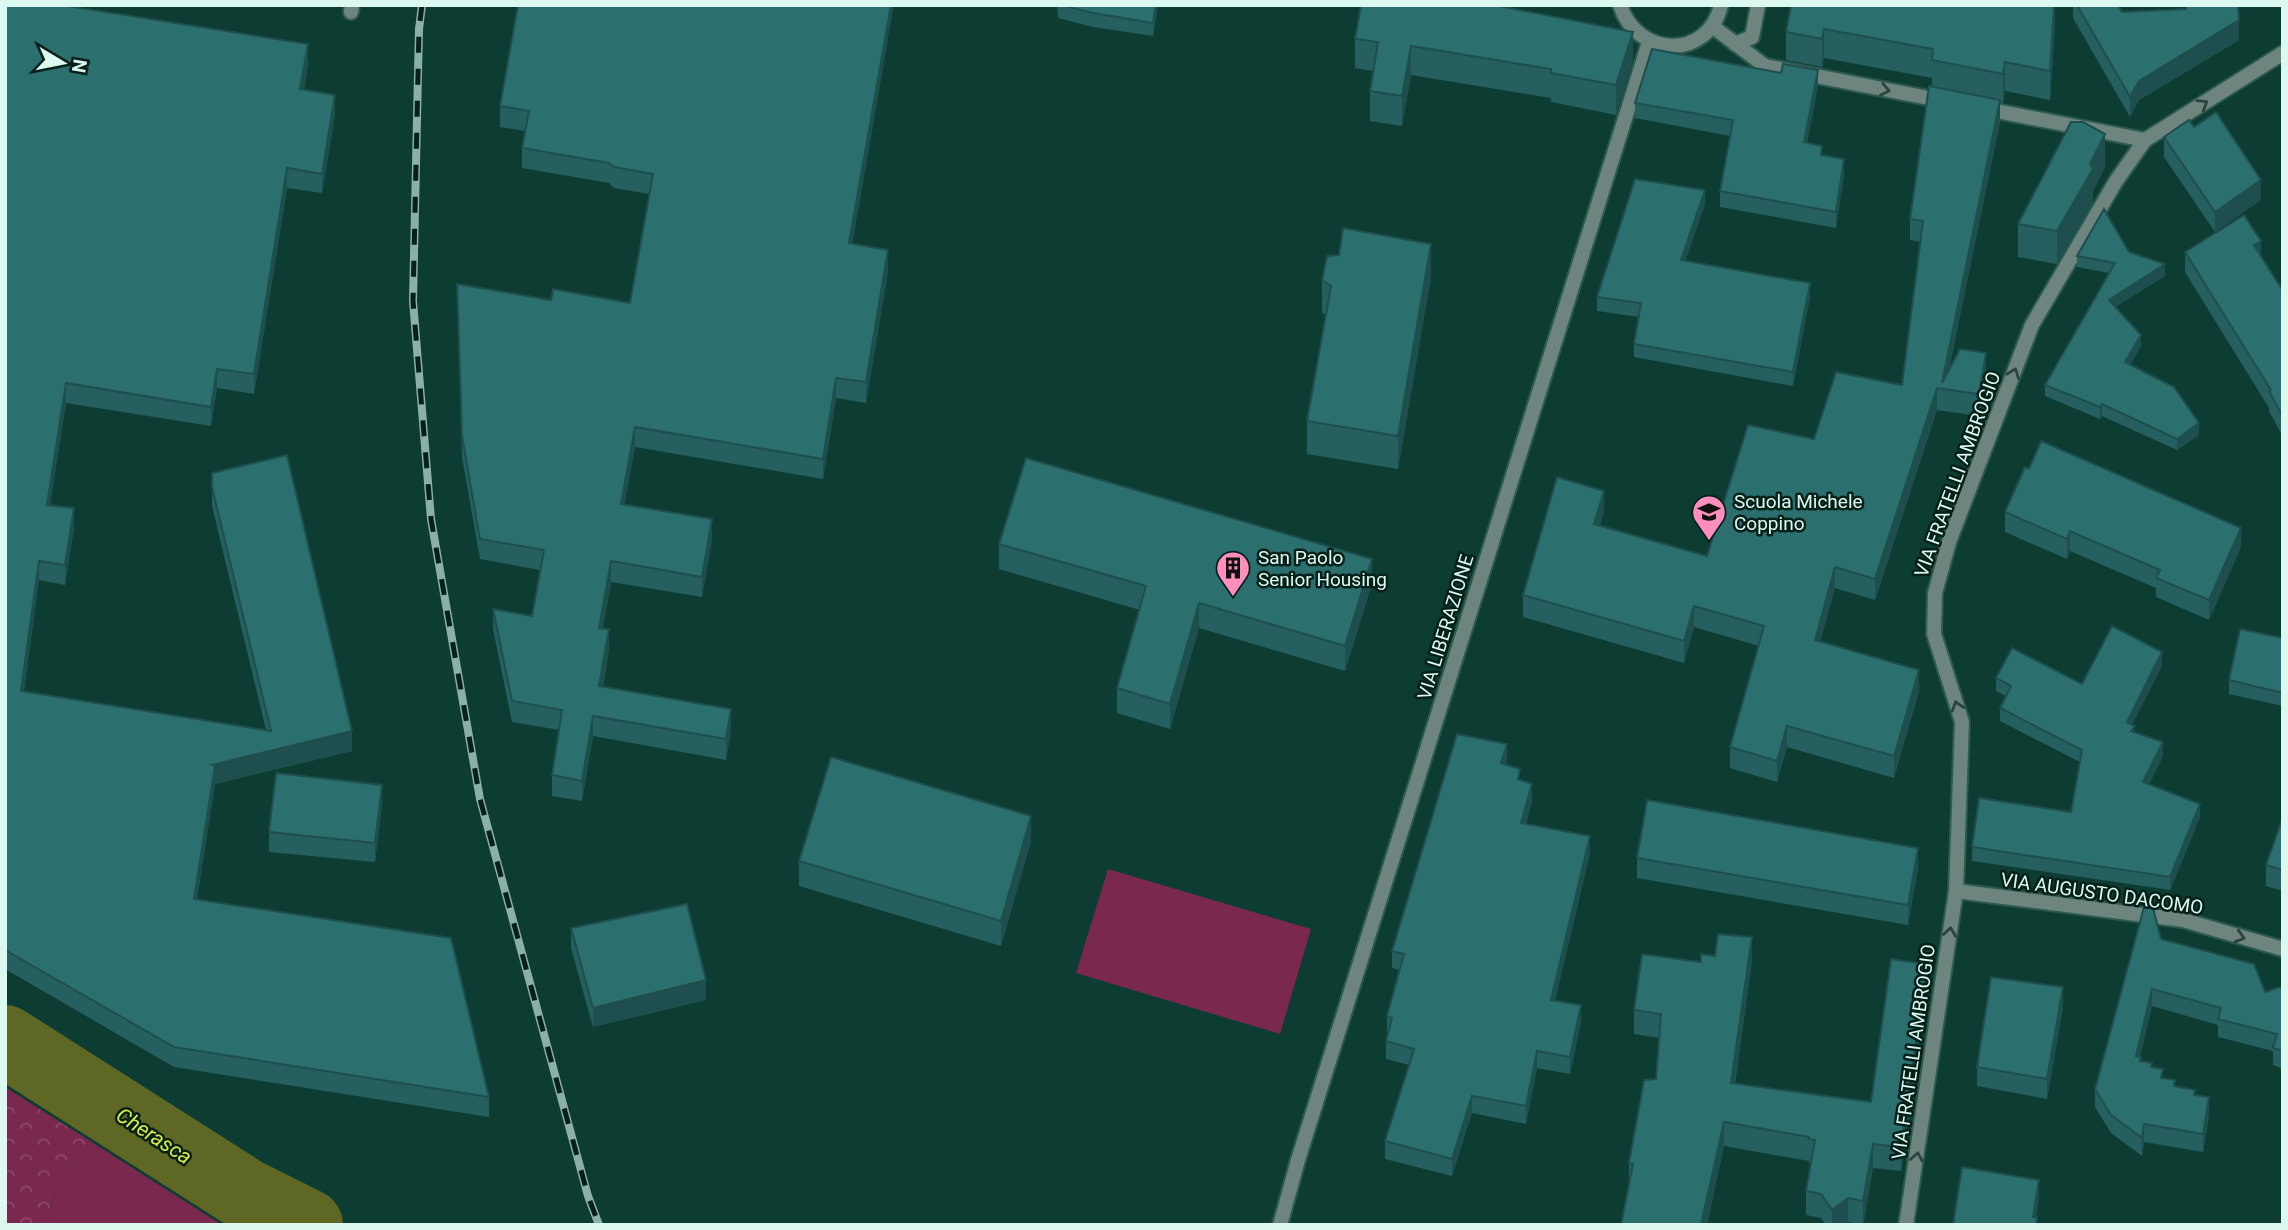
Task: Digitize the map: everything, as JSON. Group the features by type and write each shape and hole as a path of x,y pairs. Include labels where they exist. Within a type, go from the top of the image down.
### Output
{"street":[{"path":"1620,5 1629,24 1649,42 1663,46 1690,43 1712,26 1721,5"},
{"path":"1735,44 1752,37 1758,5"},
{"path":"1712,26 1765,66 2145,140 2283,53"},
{"name":"VIA LIBERAZIONE","path":"1280,1225 1302,1147 1649,42"},
{"name":"VIA FRATELLI AMBROGIO","path":"1906,1225 1956,891 1962,722 1934,634 1935,593 1950,542 2032,325 2116,181 2145,140"},
{"name":"VIA AUGUSTO DACOMO","path":"1956,891 2182,920 2283,949"}],"green space":[{"path":"1108,869 1311,929 1280,1034 1076,973"},
{"path":"5,1087 98,1146 58,1179 47,1225 5,1225"},
{"path":"98,1146 222,1225 47,1225 58,1179"}],"building":[{"path":"5,5 62,5 308,44 300,89 335,95 322,174 287,168 254,374 217,369 211,407 66,383 47,505 74,508 65,565 39,561 21,691 271,731 212,487 212,473 287,455 352,731 212,765 215,766 194,899 451,938 489,1097 174,1047 5,950"},
{"path":"518,5 891,5 849,243 888,250 866,382 836,378 823,459 635,427 621,504 712,519 702,577 611,561 599,628 609,629 599,686 731,709 726,739 593,716 582,781 552,775 562,710 512,701 493,609 532,616 544,550 480,539 462,436 457,284 551,300 553,289 630,303 653,174 614,167 609,163 522,148 529,111 500,106"},
{"path":"1061,5 1156,5 1153,23"},
{"path":"1361,5 1494,5 1633,32 1616,85 1551,73 1551,69 1411,46 1402,96 1370,91 1378,42 1355,39"},
{"path":"1791,5 2054,5 2050,71 2005,62 2003,74 1932,60 1933,49 1824,29 1822,39 1786,32"},
{"path":"2077,5 2118,5 2122,12 2186,9 2186,5 2238,5 2239,20 2139,81 2130,97"},
{"path":"1652,49 1781,73 1783,64 1818,70 1804,142 1822,146 1821,155 1844,159 1836,212 1720,191 1733,120 1635,103"},
{"path":"1929,86 2000,100 1942,383 1960,349 1986,353 1979,394 1937,388 1875,579 1835,567 1815,640 1919,670 1894,756 1787,726 1777,761 1730,747 1764,626 1694,606 1684,641 1523,595 1557,477 1604,491 1594,524 1707,556 1748,425 1814,439 1836,372 1902,385 1923,221 1910,219"},
{"path":"2216,112 2261,180 2215,212 2164,137 2189,120 2194,127"},
{"path":"2071,122 2083,122 2105,134 2090,164 2093,169 2057,231 2018,224"},
{"path":"1635,179 1705,190 1681,260 1810,283 1793,372 1634,344 1641,303 1597,297"},
{"path":"2104,209 2129,252 2165,264 2109,300 2141,335 2125,362 2174,387 2199,423 2177,439 2102,404 2100,407 2045,385 2115,263 2077,256"},
{"path":"2244,215 2261,241 2254,245 2283,291 2283,417 2269,391 2271,390 2185,252"},
{"path":"1343,228 1431,244 1398,436 1307,421 1331,286 1322,280 1327,256 1339,255"},
{"path":"2041,441 2241,528 2209,600 2156,578 2160,570 2070,531 2067,539 2005,512 2025,467 2029,469"},
{"name":"San Paolo Senior Housing","path":"1026,458 1372,559 1345,646 1199,603 1170,704 1117,688 1146,586 999,544"},
{"path":"2112,626 2162,652 2127,722 2135,726 2131,731 2163,742 2143,782 2200,804 2170,877 1972,847 1979,798 2071,812 2082,750 2000,708 2011,686 1996,678 2012,648 2082,684"},
{"path":"2240,629 2283,638 2283,693 2229,680"},
{"path":"1457,734 1507,744 1501,763 1520,769 1518,779 1532,784 1521,823 1590,836 1551,1000 1581,1005 1570,1057 1537,1051 1526,1106 1472,1096 1452,1159 1385,1141 1414,1049 1386,1041 1392,1018 1387,1016 1404,954 1392,951"},
{"path":"831,757 1031,816 1001,921 799,861"},
{"path":"276,773 382,785 375,843 269,832"},
{"path":"1647,800 1918,848 1908,905 1637,858"},
{"path":"2283,817 2283,870 2266,865"},
{"path":"687,904 706,980 593,1008 571,928"},
{"path":"2144,907 2153,908 2161,939 2254,964 2265,992 2283,986 2283,1051 2273,1048 2277,1034 2218,1019 2221,1008 2152,989 2136,1056 2141,1057 2140,1061 2152,1063 2151,1067 2163,1069 2161,1078 2175,1080 2174,1086 2195,1090 2194,1095 2209,1097 2203,1134 2144,1124 2142,1138 2111,1115 2095,1089"},
{"path":"1718,934 1752,937 1731,1083 1871,1102 1891,959 1925,964 1901,1147 1873,1144 1863,1201 1848,1198 1832,1210 1821,1194 1806,1191 1815,1140 1724,1122 1701,1225 1621,1225 1633,1164 1629,1163 1644,1080 1656,1079 1661,1014 1634,1010 1642,954 1701,962 1701,954 1715,956"},
{"path":"1991,977 2063,987 2047,1079 1977,1067"},
{"path":"1962,1167 2039,1180 2033,1217 2037,1217 2036,1225 1953,1225"}],"waterway":[{"name":"Cherasca","path":"5,1041 245,1194 307,1225"}],"railway":[{"path":"422,5 419,29 413,301 431,519 480,799 588,1196 599,1225"}],"place":[{"name":"Scuola Michele Coppino","path":"1709,542"},
{"name":"San Paolo Senior Housing","path":"1233,598"}]}
